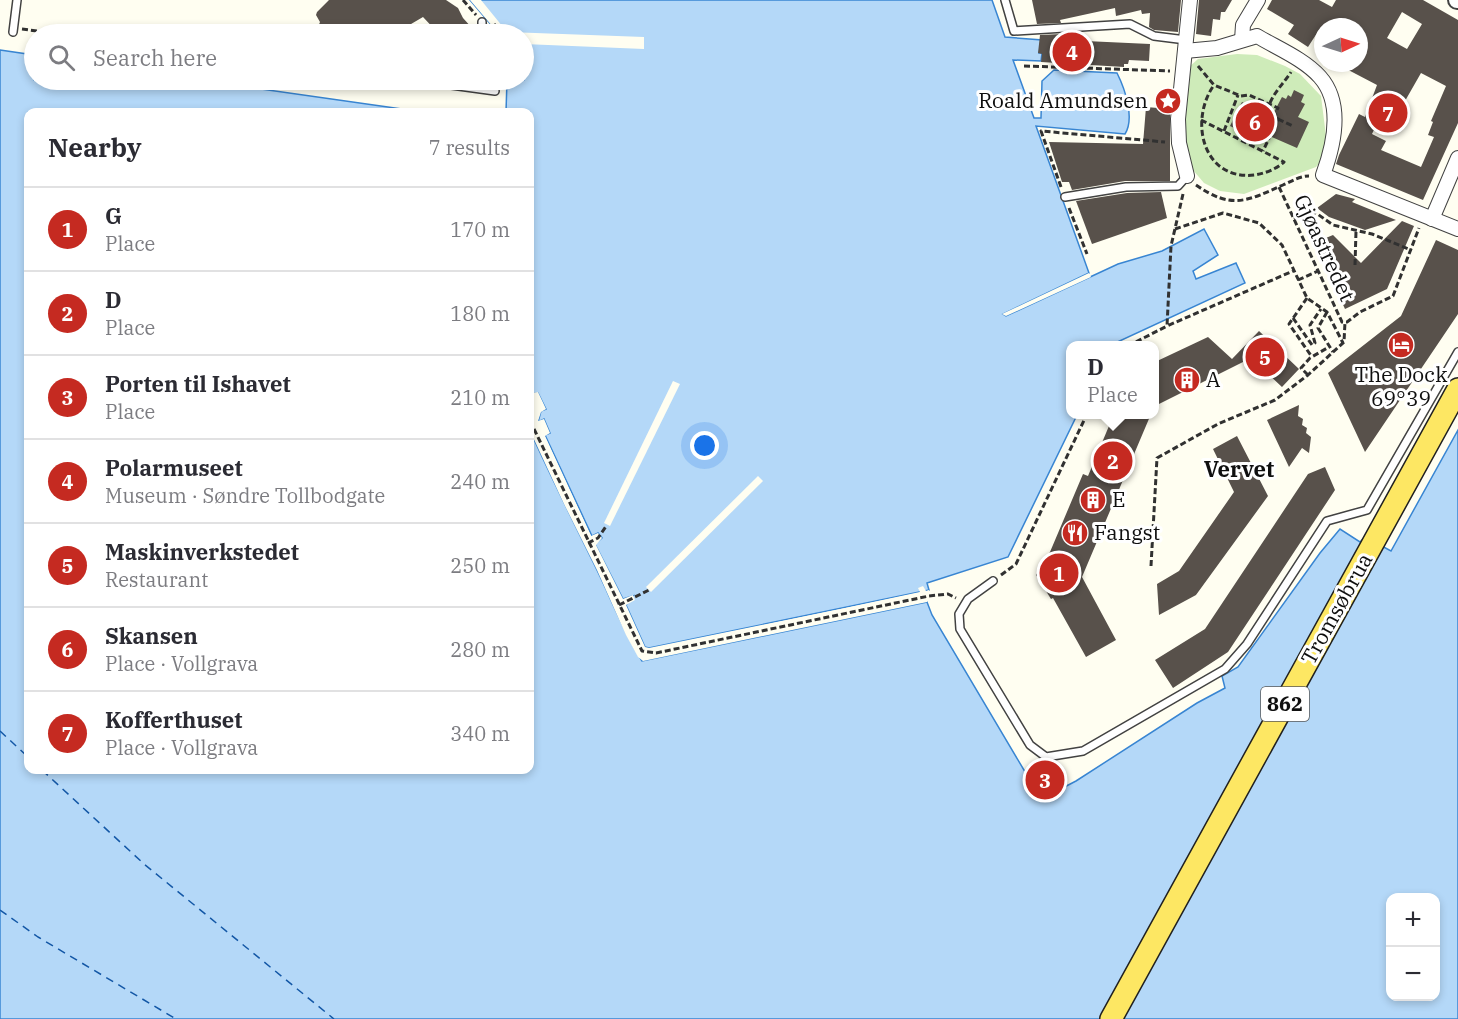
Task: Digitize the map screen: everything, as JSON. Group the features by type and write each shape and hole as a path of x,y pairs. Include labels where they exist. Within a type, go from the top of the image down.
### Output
{"main road":[{"name":"Tromsøbrua","path":"1112,1019 1458,389"}],"street":[{"path":"1187,176 1179,143 1178,119 1190,0"},
{"path":"1242,40 1243,25 1258,0"},
{"path":"1185,45 1217,48 1257,36 1298,60 1320,77 1329,90 1334,110 1333,134 1323,175 1458,229"},
{"path":"1428,218 1458,158"}],"lane":[{"path":"13,30 18,0"},
{"path":"1005,0 1014,31 1130,24 1154,36 1185,45"},
{"path":"488,90 495,91"},
{"path":"1065,196 1126,187 1178,186 1187,176"},
{"path":"993,581 968,599 959,614 960,629 1030,745 1046,757 1083,751 1225,669 1247,644 1327,521 1366,510 1458,352"}],"path":[{"path":"463,0 482,22"},
{"path":"13,30 24,31"},
{"path":"1185,45 1214,85 1238,95 1250,95 1278,108 1274,115 1293,126"},
{"path":"1024,66 1182,71"},
{"path":"1270,104 1275,92 1290,74"},
{"path":"1201,120 1284,162 1262,174 1245,176 1229,173 1218,166 1203,138 1201,120 1206,99 1214,85"},
{"path":"1224,131 1238,95"},
{"path":"1263,151 1278,119"},
{"path":"1087,255 1041,131 1179,143"},
{"path":"1167,326 1171,246 1187,176 1215,197 1244,201 1264,195 1303,176 1323,175"},
{"name":"Gjøastredet","path":"1279,187 1342,322 1393,296 1411,250 1428,218"},
{"path":"1294,219 1308,212 1316,213 1333,225 1372,234 1411,250"},
{"path":"1175,229 1223,213 1260,224 1282,245 1307,298 1327,312 1343,344"},
{"path":"1355,265 1356,230"},
{"path":"1136,341 1293,271"},
{"path":"1298,280 1318,271"},
{"path":"1307,298 1289,324 1312,357"},
{"path":"1293,318 1311,345 1315,343 1310,325 1321,309"},
{"path":"1327,312 1318,328 1334,352"},
{"path":"1151,566 1157,458 1218,424 1275,400 1343,344 1345,322"},
{"path":"1308,375 1301,368 1312,357 1329,346"},
{"path":"993,581 1016,564 1085,419"},
{"path":"534,429 642,651 649,654 929,596 948,594 966,603"},
{"path":"588,543 598,538 607,525"},
{"path":"619,605 649,590"}],"green space":[{"path":"1237,54 1257,55 1300,74 1321,96 1326,136 1321,161 1316,167 1244,194 1220,191 1204,183 1188,160 1184,137 1188,68 1198,59"}],"water":[{"path":"470,0 992,0 1005,37 1042,40 1039,53 1042,53 1041,61 1013,60 1034,118 1041,118 1042,81 1054,70 1117,73 1126,95 1129,112 1125,134 1036,126 1089,273 1003,314 1006,316 1118,264 1162,251 1204,229 1218,255 1193,271 1196,279 1236,263 1245,283 1120,341 1066,341 1066,419 1075,419 1008,557 927,583 929,590 645,647 626,605 633,596 623,599 595,544 602,538 598,533 592,536 545,435 550,433 544,419 538,422 541,411 546,409 538,393 534,393 534,108 506,108 507,90 534,90 534,24 490,24"},
{"path":"0,50 24,54 24,90 268,90 395,108 24,108 24,774 534,774 534,439 642,661 927,602 932,615 1037,792 1053,793 1225,688 1222,676 1238,667 1320,553 1340,529 1360,542 1365,537 1391,551 1458,430 1458,1019 0,1019"}],"pier":[{"path":"470,0 481,0 500,24 490,24"},
{"path":"534,33 644,37 644,49 534,44"},
{"path":"1089,273 1091,277 1006,316 1002,314"},
{"path":"673,381 680,384 610,526 604,523"},
{"path":"534,392 538,392 546,409 541,412 538,421 544,419 550,433 545,436 591,536 598,533 602,538 596,545 623,599 633,595 635,600 626,605 645,647 920,592 918,588 923,586 926,591 929,590 929,593 923,592 921,595 650,651 644,649 623,606 624,602 620,601 593,545 598,538 589,538 542,437 546,432 542,423 538,425 535,423 539,410 542,408 537,396 534,396"},
{"path":"534,433 629,634 644,658 928,599 927,602 643,661 638,657 626,635 534,439"},
{"path":"758,476 763,481 651,592 646,587"}],"building":[{"path":"329,0 446,0 458,8 468,24 430,24 423,17 411,24 319,24 317,12"},
{"path":"1032,0 1181,0 1178,32 1154,30 1149,27 1150,13 1142,14 1141,10 1116,16 1115,8 1060,20 1061,23 1037,24"},
{"path":"1199,0 1232,0 1225,12 1221,12 1220,20 1213,19 1211,36 1196,34"},
{"path":"1272,0 1319,0 1332,7 1336,0 1423,0 1458,20 1458,123 1423,200 1336,164 1359,114 1365,117 1377,85 1352,72 1368,72 1368,18 1314,18 1314,38 1308,47 1288,34 1294,25 1267,9","holes":["1402,12 1422,24 1407,49 1387,38","1421,73 1446,86 1431,121 1433,122 1428,135 1434,137 1421,167 1381,150 1386,141 1372,134 1382,113 1392,118 1400,98 1405,101"]},
{"path":"1063,34 1064,40 1150,44 1149,61 1129,60 1124,67 1041,62 1042,54 1038,53 1040,35"},
{"path":"1294,90 1304,95 1301,102 1305,104 1298,117 1309,122 1297,148 1267,135 1264,142 1230,126 1242,102 1254,108 1257,104 1274,112 1282,97 1286,99 1288,95 1291,97"},
{"path":"1146,107 1170,109 1170,181 1125,181 1072,190 1069,182 1062,182 1049,142 1143,144"},
{"path":"1161,192 1167,218 1092,244 1076,201 1127,193"},
{"path":"1336,194 1355,199 1352,202 1396,220 1365,230 1329,217 1317,208"},
{"path":"1402,221 1414,226 1387,289 1345,309 1323,261 1321,240 1333,235 1361,263"},
{"name":"The Dock 69°39","path":"1436,240 1458,250 1458,314 1365,452 1328,373 1401,316"},
{"path":"1259,331 1299,369 1282,387 1251,358 1159,404 1159,360 1208,337 1232,359"},
{"path":"1299,405 1298,416 1303,419 1302,425 1307,428 1306,433 1311,437 1309,453 1302,448 1289,467 1267,420"},
{"path":"1112,419 1149,419 1082,577 1116,640 1086,657 1053,598 1051,599 1036,575 1050,552 1083,474 1088,476"},
{"path":"1237,436 1268,496 1196,595 1159,615 1157,584 1179,571 1234,492 1213,449"},
{"path":"1325,467 1335,490 1228,652 1173,688 1155,660 1205,629 1308,474"}],"ferry route":[{"path":"0,731 24,753"},
{"path":"46,774 144,864 334,1019"},
{"path":"0,910 38,937 176,1019"}],"place":[{"name":"Polarmuseet","path":"1072,52"},
{"name":"Roald Amundsen","path":"1168,101"},
{"name":"Kofferthuset","path":"1388,113"},
{"name":"Skansen","path":"1255,122"},
{"name":"The Dock 69°39","path":"1401,345"},
{"name":"Maskinverkstedet","path":"1265,357"},
{"name":"A","path":"1187,380"},
{"name":"D","path":"1113,461"},
{"name":"E","path":"1093,500"},
{"name":"Fangst","path":"1075,533"},
{"name":"G","path":"1059,573"},
{"name":"Porten til Ishavet","path":"1045,780"}],"district":[{"name":"Vervet","path":"1239,469"}]}
